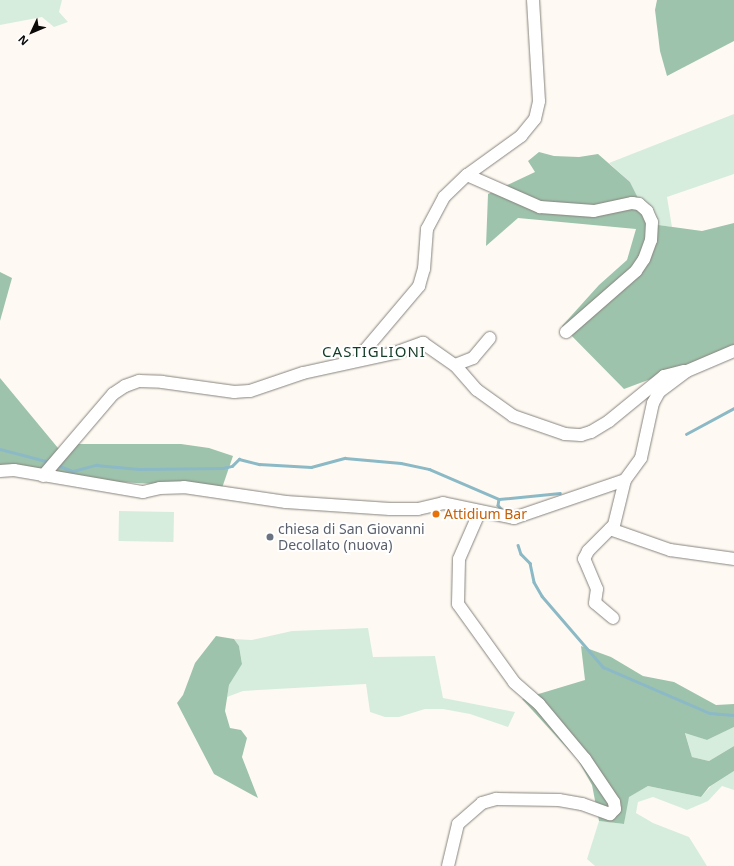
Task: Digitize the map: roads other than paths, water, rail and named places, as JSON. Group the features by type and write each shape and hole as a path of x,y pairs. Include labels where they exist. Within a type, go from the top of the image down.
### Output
{"street":[{"path":"363,358 365,350 419,286 424,268 427,229 433,214 444,197 467,175 521,136 535,119 539,101 533,0"},
{"path":"467,175 540,207 594,211 632,203 639,204 647,211 652,222 652,234 644,259 636,271 566,332"},
{"path":"456,365 473,358 490,338"},
{"path":"44,474 113,394 125,386 139,381 162,382 234,392 250,391 303,372 363,358 395,353 422,344 456,365 477,390 513,416 538,427 576,435 591,432 609,421 664,376 674,371 687,371"},
{"path":"613,618 595,603 597,589 584,559 588,551 610,529 618,517 625,480 641,458 653,404 660,392 687,371 734,351"},
{"path":"0,471 14,470 44,474 143,492 160,488 184,487 286,502 343,506 418,509 442,504 514,518 625,480"},
{"path":"448,866 458,824 482,803 496,799 560,800 582,804 610,814 615,809 614,802 585,759 539,704 514,682 458,604 459,559 480,511"},
{"path":"610,529 670,550 734,559"}],"waterway":[{"path":"686,434 734,408"},
{"path":"0,449 50,462"},
{"path":"57,465 73,471 96,465 139,469 223,468 232,466 239,459 259,464 311,467 345,458 401,463 429,469 499,499 560,493"},
{"path":"499,499 498,505 502,510"},
{"path":"518,545 521,554 530,563 534,582 542,596 603,667 710,713 734,715"}],"place":[{"name":"Attidium Bar","path":"436,514"},
{"name":"chiesa di San Giovanni Decollato (nuova)","path":"270,537"}],"district":[{"name":"CASTIGLIONI","path":"374,352"}]}
